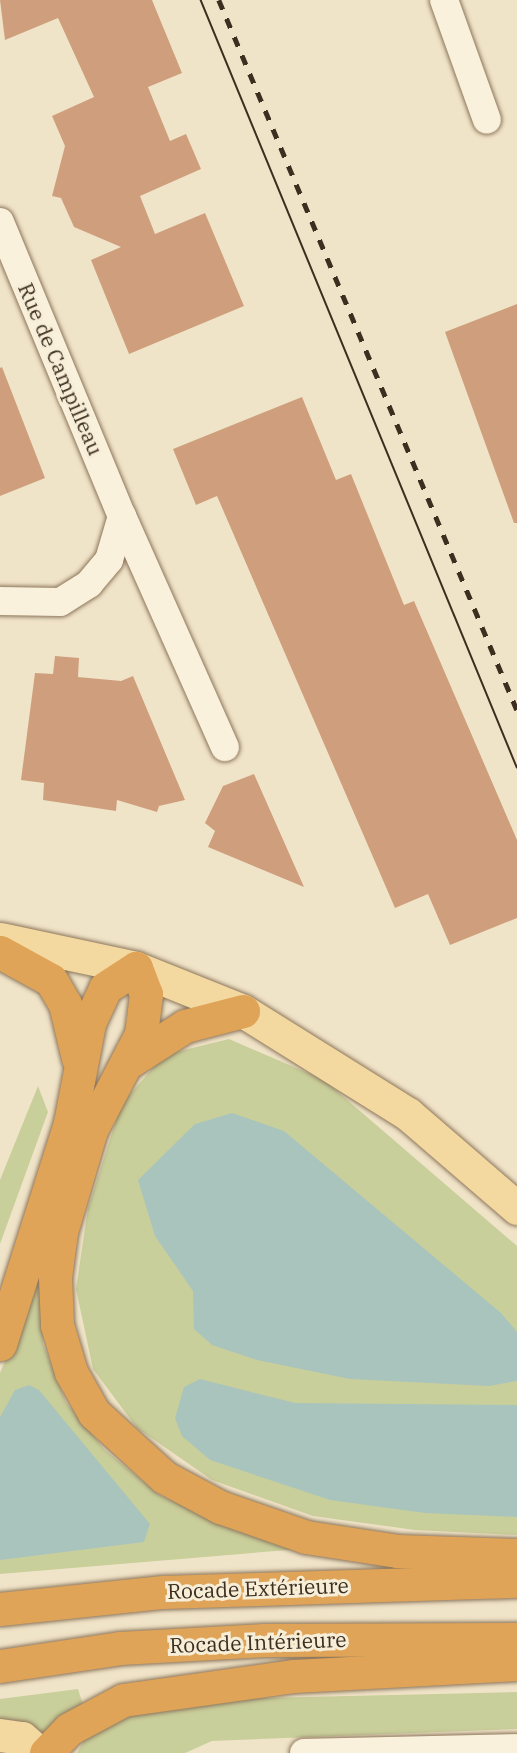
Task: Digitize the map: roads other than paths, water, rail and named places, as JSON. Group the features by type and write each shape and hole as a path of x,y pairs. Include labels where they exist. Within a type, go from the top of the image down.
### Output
{"highway":[{"path":"0,952 51,980 66,1004 80,1074"},
{"path":"0,1344 70,1123 98,999 112,981 136,968 146,1011 126,1064 91,1130 61,1232 55,1277 57,1325 70,1372 94,1413 164,1477 220,1507 296,1533 397,1551 517,1555"},
{"path":"126,1064 185,1026 243,1011"},
{"name":"Rocade Extérieure","path":"0,1609 163,1592 517,1581"},
{"name":"Rocade Intérieure","path":"0,1666 120,1648 265,1640 517,1639"},
{"path":"46,1753 78,1722 123,1700 294,1676 517,1664"}],"main road":[{"path":"0,939 136,968 243,1011 408,1114 517,1208"},
{"path":"0,1735 22,1738 39,1753"}],"street":[{"path":"444,0 487,120"},
{"name":"Rue de Campilleau","path":"0,222 122,516 225,747"},
{"path":"0,601 60,602 89,584 109,560 122,516"},
{"path":"304,1753 517,1748"}],"water":[{"path":"232,1113 284,1131 501,1313 517,1332 517,1381 489,1386 350,1379 257,1360 212,1345 194,1329 193,1291 155,1236 138,1180 195,1124"},
{"path":"200,1379 295,1403 517,1405 517,1517 425,1513 330,1500 210,1460 182,1436 175,1418 184,1387"},
{"path":"29,1385 39,1390 150,1524 144,1542 0,1560 0,1417 15,1390"}],"tram line":[{"path":"201,0 517,767"}],"railway":[{"path":"219,0 517,710"}]}
